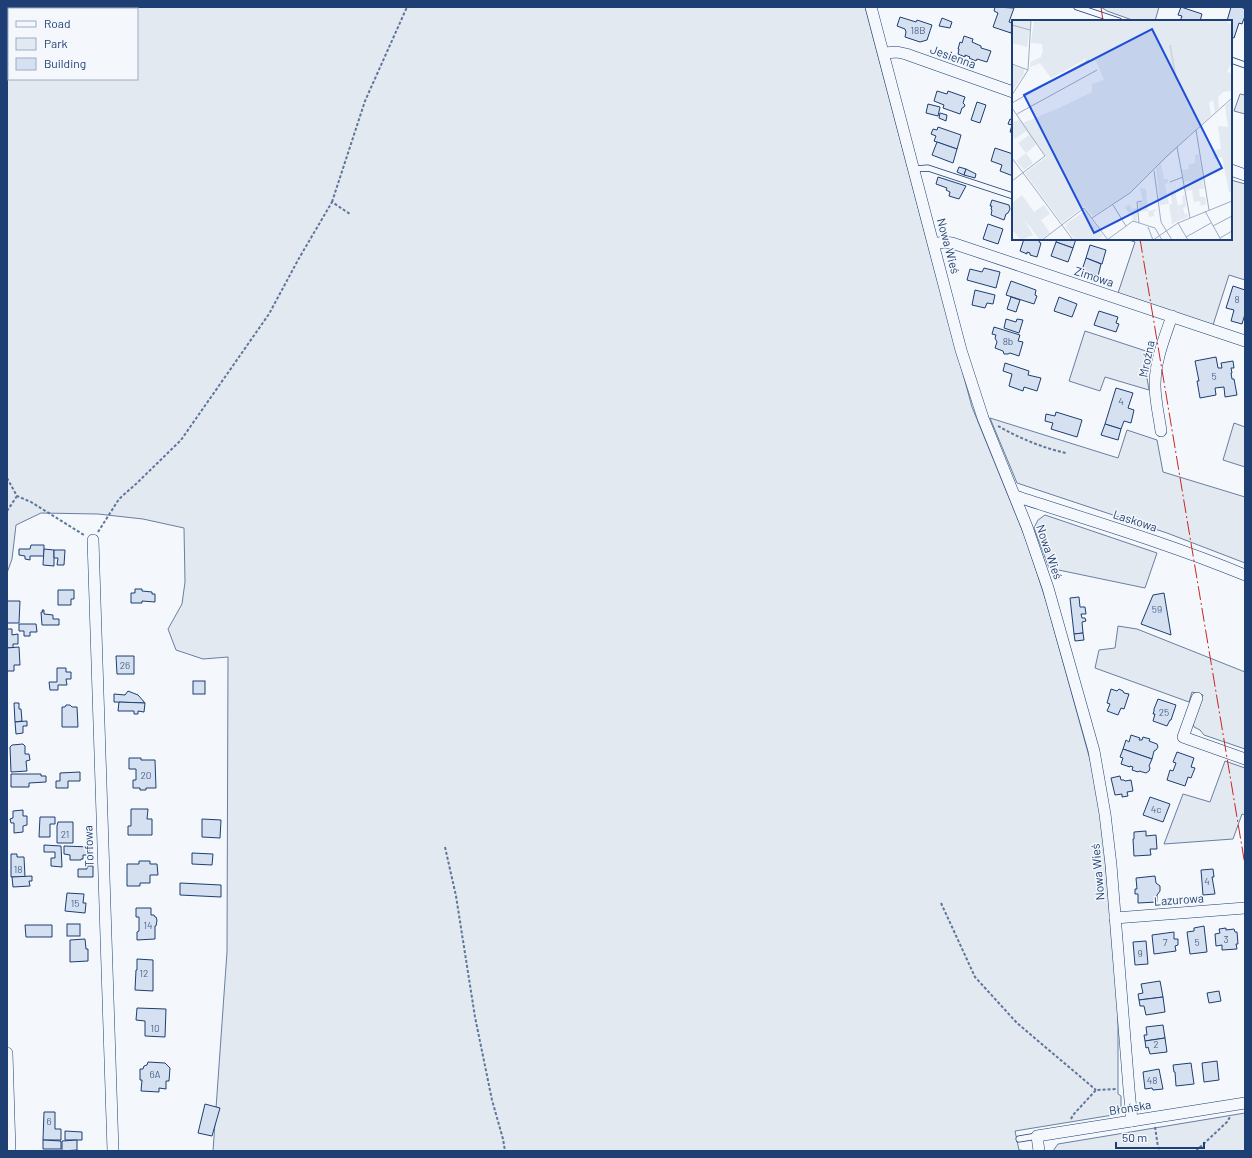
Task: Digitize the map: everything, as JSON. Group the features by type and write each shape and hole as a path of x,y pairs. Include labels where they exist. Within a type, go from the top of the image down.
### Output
{"street":[{"name":"Nowa Wieś","path":"871,7 961,350 983,418 1015,496 1048,588 1094,751 1105,814 1132,1120"},
{"name":"Jesienna","path":"884,53 897,52 906,54 1012,92"},
{"path":"1232,170 1245,175"},
{"name":"Zimowa","path":"934,244 944,242 952,243 1245,341"},
{"name":"Mroźna","path":"1161,431 1155,393 1156,374 1161,350 1172,316"},
{"name":"Laskowa","path":"1015,496 1169,546 1245,575"},
{"name":"Torfowa","path":"93,540 112,1151"},
{"path":"1197,698 1183,737 1245,759"},
{"name":"Lazurowa","path":"1115,918 1245,908"},
{"path":"7,1053 10,1151"},
{"name":"Błońska","path":"1037,1136 1245,1102"},
{"path":"1037,1136 1040,1151"}],"lane":[{"path":"1077,7 1116,20"},
{"path":"1232,60 1245,65"},
{"path":"914,169 928,168 1012,196"},
{"name":"Błońska","path":"1019,1138 1037,1136"}],"path":[{"path":"7,478 17,496 31,502 93,540 119,499 180,440 269,314 332,202 365,101 407,7"},
{"path":"332,202 350,214"},
{"path":"983,418 1008,431 1053,450 1066,453"},
{"path":"7,511 17,496"},
{"path":"445,847 456,896 475,1017 492,1100 505,1151"},
{"path":"941,903 975,977 1017,1023 1096,1090 1129,1089"},
{"path":"1067,1131 1068,1124 1073,1115 1096,1090"},
{"path":"1196,1151 1227,1122 1233,1112"},
{"path":"1156,1129 1158,1147 1161,1151"}],"green space":[{"path":"7,7 865,7 972,407 1027,542 1047,604 1092,767 1102,821 1118,1008 1118,1094 1121,1096 1121,1109 1119,1114 1015,1131 1019,1150 1027,1151 213,1151 227,952 228,657 203,659 176,650 168,629 182,604 185,582 184,528 143,519 98,514 41,513 16,525 12,559 7,573"},
{"path":"1101,7 1159,7 1155,20 1132,20 1107,11"},
{"path":"1240,94 1245,95 1245,114 1234,111"},
{"path":"1232,180 1245,184 1245,280 1229,275 1213,325 1118,293 1135,242 1129,240 1232,240"},
{"path":"1085,331 1152,353 1146,372 1149,390 1105,377 1100,391 1069,381"},
{"path":"990,418 1118,458 1127,430 1157,440 1163,472 1245,497 1245,563 1167,533 1017,483"},
{"path":"1234,423 1245,427 1245,467 1223,460"},
{"path":"1045,515 1157,553 1145,588 1049,568 1034,528 1038,520"},
{"path":"1118,626 1137,629 1245,672 1245,749 1204,735 1200,730 1194,727 1193,723 1203,695 1192,692 1189,702 1095,668 1099,650 1115,648"},
{"path":"1225,761 1245,768 1245,815 1242,814 1233,839 1164,844 1183,794 1210,802"},
{"path":"1245,1113 1245,1151 1053,1151 1058,1144"}],"building":[{"path":"995,7 1014,8 1009,22 1012,23 1011,33 993,27 998,13 994,11"},
{"path":"1181,7 1202,14 1200,20 1180,20 1182,16 1178,15"},
{"path":"1231,7 1241,7 1245,9 1245,16 1242,24 1239,23 1234,38 1232,37 1232,20 1227,20"},
{"path":"900,17 916,22 917,20 932,25 927,40 920,42 905,37 905,29 897,26"},
{"path":"942,18 952,22 950,28 939,26"},
{"path":"964,36 973,39 972,42 981,46 981,48 991,51 987,62 977,59 976,61 965,55 965,57 958,54 960,42 962,43"},
{"path":"937,91 947,94 948,91 965,97 963,103 965,105 960,114 943,108 944,105 934,101"},
{"path":"977,102 986,105 980,123 971,120"},
{"path":"928,104 940,107 938,116 926,113"},
{"path":"940,113 947,115 946,121 939,118"},
{"path":"1010,119 1012,120 1012,125 1008,124"},
{"path":"938,127 961,135 957,149 934,141 936,136 931,134 933,129 937,130"},
{"path":"937,142 957,149 953,163 932,155"},
{"path":"995,148 1012,154 1012,176 1000,171 1002,165 991,161"},
{"path":"959,167 966,169 964,175 957,172"},
{"path":"966,169 976,174 975,178 964,175"},
{"path":"938,177 966,186 959,199 949,196 950,192 946,190 947,188 936,184"},
{"path":"992,200 1009,205 1010,209 1004,220 991,215 992,206 990,206"},
{"path":"988,224 1003,229 998,244 983,239"},
{"path":"1024,240 1040,240 1039,242 1041,243 1037,257 1030,255 1030,253 1027,252 1027,254 1020,251"},
{"path":"1057,240 1076,240 1073,248 1056,242"},
{"path":"1056,242 1073,248 1068,262 1051,256"},
{"path":"1090,245 1106,250 1102,264 1086,258"},
{"path":"1086,258 1101,264 1098,276 1082,270"},
{"path":"984,268 1000,272 996,288 967,280 970,269 982,272"},
{"path":"1011,281 1036,290 1035,295 1037,296 1034,304 1006,295"},
{"path":"1233,286 1245,290 1245,314 1242,324 1231,321 1234,310 1226,308"},
{"path":"975,290 995,295 993,304 987,303 985,308 972,305"},
{"path":"1011,297 1020,300 1016,312 1007,309"},
{"path":"1059,297 1077,304 1072,317 1054,311"},
{"path":"1099,311 1118,317 1116,323 1119,324 1116,332 1094,325"},
{"path":"1006,319 1016,322 1017,319 1023,320 1019,333 1004,328"},
{"path":"994,327 1020,335 1018,341 1023,342 1019,356 1010,353 1004,354 1003,351 995,348 997,342 995,338 996,335 992,334"},
{"path":"1216,357 1218,368 1222,368 1221,363 1233,361 1234,368 1231,368 1231,373 1232,379 1234,379 1237,395 1225,397 1224,387 1215,388 1216,395 1200,398 1197,381 1199,381 1195,361"},
{"path":"1005,363 1029,371 1028,375 1041,378 1037,391 1024,387 1023,391 1009,386 1012,374 1003,371"},
{"path":"1116,388 1133,393 1128,408 1134,410 1131,423 1124,421 1121,429 1105,424"},
{"path":"1056,412 1082,420 1077,437 1051,429 1053,423 1045,421 1046,414 1055,416"},
{"path":"1105,424 1121,429 1118,440 1101,435"},
{"path":"31,545 44,545 44,556 30,556 30,560 25,559 25,556 19,555 19,549 30,549"},
{"path":"44,549 54,550 54,566 43,565"},
{"path":"54,550 65,550 64,565 57,565 58,558 54,558"},
{"path":"135,589 142,589 142,591 152,592 152,594 155,594 155,602 142,601 142,603 131,603 131,593 135,593"},
{"path":"58,590 74,590 74,599 71,599 71,605 58,605"},
{"path":"1164,593 1171,635 1141,624 1153,595"},
{"path":"1079,597 1080,607 1085,607 1086,614 1081,614 1082,618 1085,618 1086,621 1082,622 1083,633 1074,634 1070,598"},
{"path":"7,601 20,601 19,623 7,623"},
{"path":"42,610 44,610 44,614 53,615 53,619 59,619 59,625 42,625"},
{"path":"19,624 36,624 37,632 30,632 30,636 24,636 24,631 19,631"},
{"path":"7,629 12,629 12,635 18,634 18,644 13,644 13,648 7,648"},
{"path":"1083,633 1084,640 1075,641 1074,634"},
{"path":"19,647 20,665 14,665 14,671 7,671 7,648"},
{"path":"116,656 134,656 134,674 117,674"},
{"path":"57,668 66,668 66,672 71,672 71,679 66,679 67,685 58,685 58,690 50,690 49,682 57,682"},
{"path":"193,681 205,681 205,694 193,694"},
{"path":"1111,689 1117,691 1119,689 1124,693 1129,694 1124,709 1121,708 1118,715 1107,711 1110,704 1107,703"},
{"path":"128,691 138,695 145,703 114,702 114,694 125,695"},
{"path":"1158,699 1176,705 1171,720 1167,726 1153,721 1155,714 1153,714 1154,709"},
{"path":"119,702 145,703 144,712 138,711 138,714 134,714 134,711 118,711"},
{"path":"14,703 19,703 22,721 15,722"},
{"path":"66,705 77,707 78,727 62,727 62,707 65,707"},
{"path":"27,721 27,726 23,726 23,733 16,734 15,722"},
{"path":"1131,735 1140,738 1139,740 1142,740 1143,737 1150,739 1149,741 1157,744 1158,747 1154,751 1152,759 1123,749 1126,740 1129,742"},
{"path":"23,744 25,746 25,754 29,754 30,760 26,761 27,771 11,772 10,747 12,745"},
{"path":"1123,749 1152,759 1149,766 1149,771 1146,773 1138,772 1132,770 1133,767 1121,764 1123,758 1120,757"},
{"path":"1177,752 1194,758 1191,767 1195,768 1191,778 1188,777 1185,786 1167,780 1170,770 1173,771 1176,763 1173,762"},
{"path":"129,758 155,760 156,788 146,788 146,790 140,790 140,788 133,788 133,780 136,780 136,769 129,769"},
{"path":"80,772 80,781 68,781 68,788 56,788 56,781 60,781 60,773"},
{"path":"11,774 41,774 41,776 46,776 46,782 29,783 29,787 11,787"},
{"path":"1120,776 1121,780 1131,780 1133,791 1127,792 1128,796 1122,797 1122,794 1115,795 1111,778"},
{"path":"1150,797 1170,804 1163,822 1143,815"},
{"path":"131,809 148,809 147,819 152,819 152,835 128,835 128,826 131,826"},
{"path":"23,810 23,816 27,816 27,825 23,826 23,832 14,833 14,823 11,823 10,819 13,818 13,811"},
{"path":"40,817 55,817 55,824 50,824 50,837 39,837"},
{"path":"202,819 221,820 220,838 202,837"},
{"path":"58,822 73,822 73,843 57,843"},
{"path":"1146,831 1146,836 1156,835 1157,849 1150,849 1151,855 1134,856 1134,832"},
{"path":"44,845 61,846 62,867 51,866 51,858 55,858 55,852 44,852"},
{"path":"64,846 90,847 89,855 83,855 83,859 81,860 70,860 70,855 64,854"},
{"path":"192,853 213,854 212,865 192,864"},
{"path":"11,854 17,854 17,857 24,857 25,877 11,877"},
{"path":"139,861 150,861 150,864 157,864 158,875 150,875 150,883 140,883 140,886 127,886 127,864 139,864"},
{"path":"87,866 93,866 93,877 78,877 78,869 87,869"},
{"path":"1213,869 1214,877 1212,877 1215,894 1203,895 1201,870"},
{"path":"32,876 32,881 29,881 30,886 13,887 12,877"},
{"path":"1155,876 1156,883 1160,886 1160,891 1157,895 1157,902 1138,903 1138,894 1135,894 1135,889 1137,889 1136,878"},
{"path":"180,883 221,885 221,897 180,895"},
{"path":"67,893 84,894 83,903 86,903 85,913 65,911"},
{"path":"136,908 151,908 151,915 154,915 157,920 155,926 155,939 137,940 137,932 139,931 139,917 136,917"},
{"path":"67,924 80,924 80,936 67,936"},
{"path":"25,925 52,925 52,937 26,937"},
{"path":"1204,926 1207,952 1190,954 1187,932 1194,931 1194,928"},
{"path":"1226,928 1226,930 1234,929 1235,932 1237,932 1237,949 1222,950 1222,945 1216,946 1215,934 1220,933 1219,929"},
{"path":"1174,932 1174,939 1178,939 1178,945 1175,946 1176,951 1154,954 1152,935"},
{"path":"85,939 86,949 88,949 88,961 70,962 70,940"},
{"path":"1146,941 1148,964 1135,965 1133,942"},
{"path":"137,959 153,960 153,991 135,990"},
{"path":"1160,981 1163,997 1139,1000 1138,994 1143,993 1141,984"},
{"path":"1219,991 1221,1001 1209,1003 1207,993"},
{"path":"1163,997 1165,1012 1146,1015 1144,1006 1140,1006 1139,1000"},
{"path":"137,1008 166,1009 165,1037 145,1036 145,1021 136,1020"},
{"path":"1163,1025 1165,1038 1145,1041 1144,1035 1147,1035 1146,1027"},
{"path":"1165,1038 1167,1052 1150,1054 1148,1047 1146,1048 1145,1041"},
{"path":"1217,1061 1219,1080 1204,1082 1202,1063"},
{"path":"148,1062 165,1063 170,1068 169,1081 166,1081 166,1089 159,1088 159,1092 141,1091 142,1080 140,1080 140,1069 143,1069"},
{"path":"1191,1063 1194,1084 1176,1086 1173,1065"},
{"path":"1159,1069 1163,1089 1145,1089 1143,1072"},
{"path":"205,1104 220,1108 212,1136 198,1133"},
{"path":"44,1112 55,1112 55,1129 61,1129 61,1140 43,1140"},
{"path":"65,1131 82,1132 82,1140 65,1140"},
{"path":"43,1140 61,1141 61,1149 43,1149"},
{"path":"77,1140 77,1150 62,1151 62,1141"}],"power":[{"path":"1101,7 1103,20"},
{"path":"1140,240 1245,865"}]}
